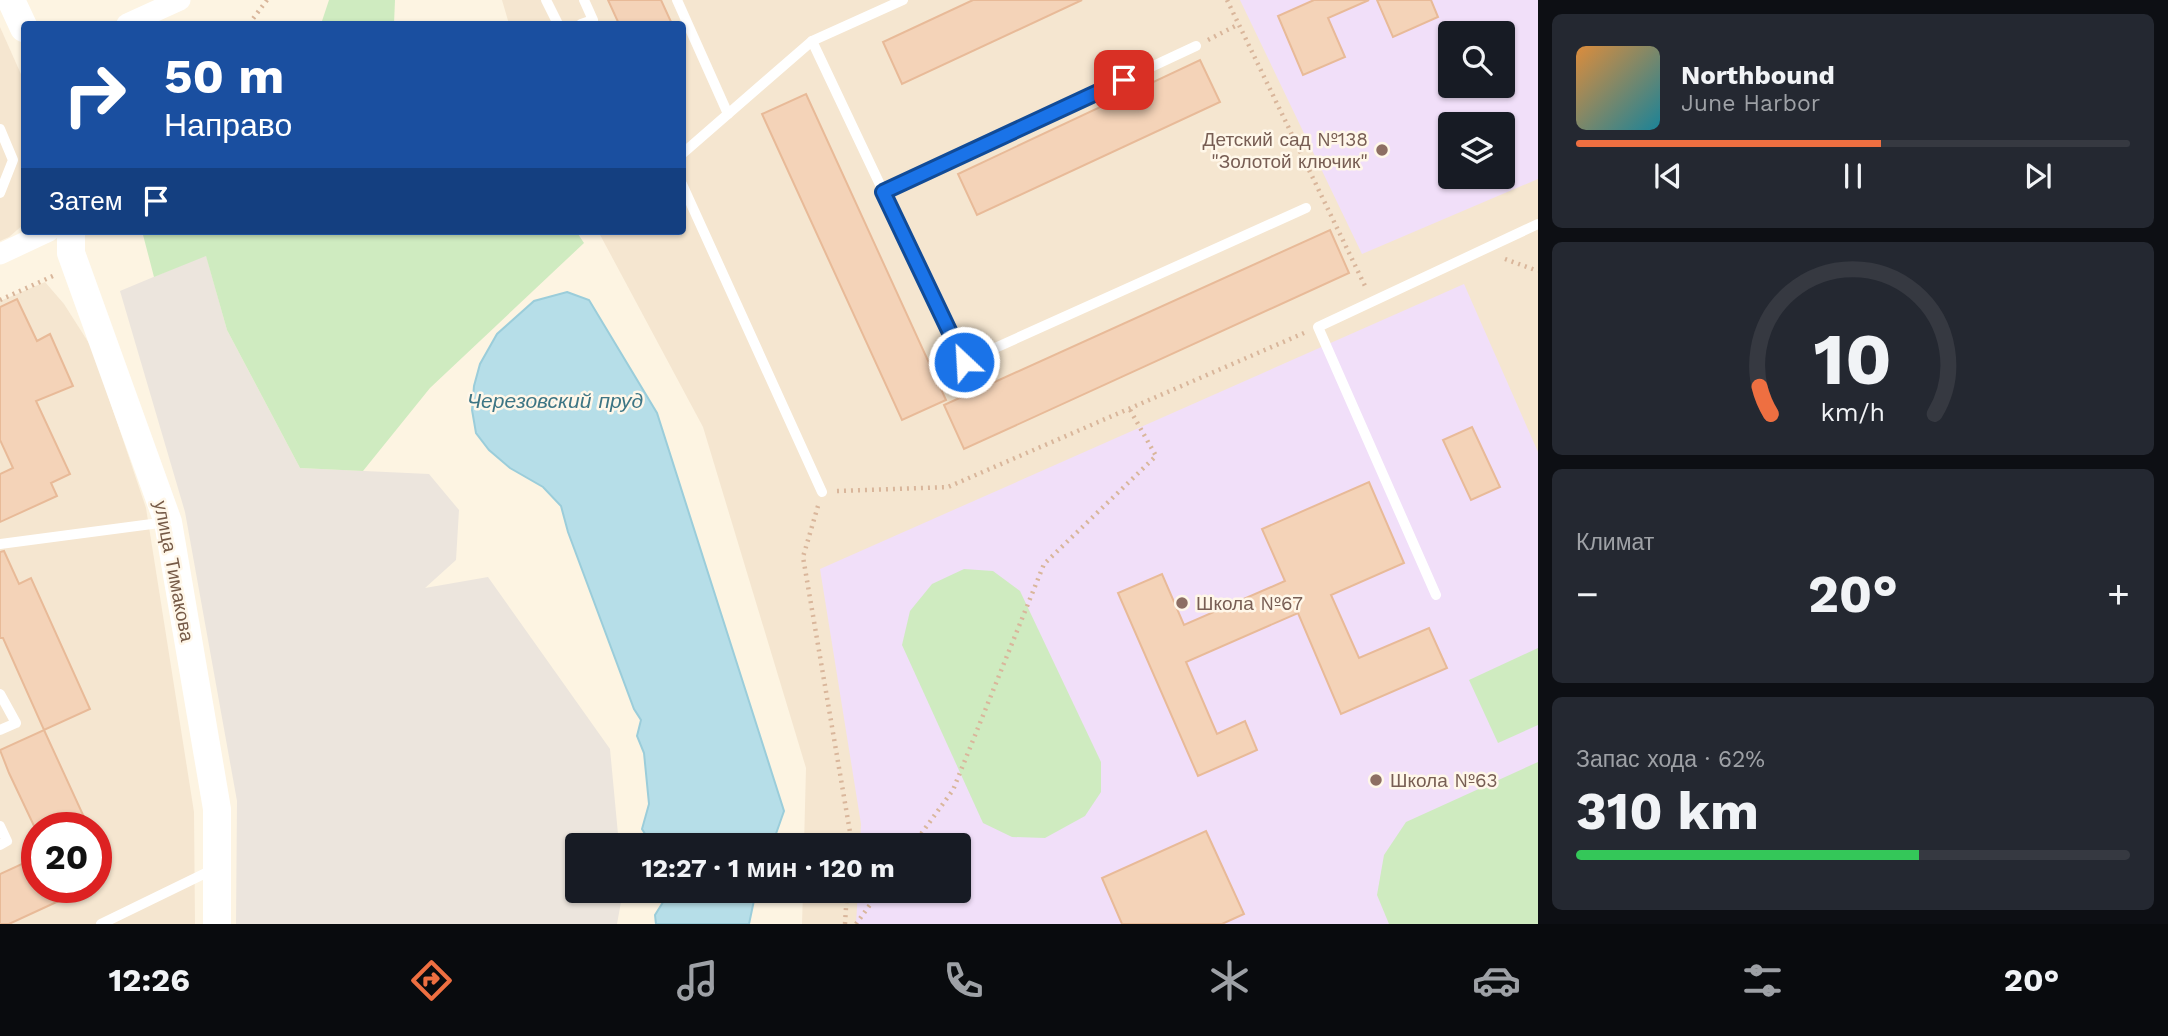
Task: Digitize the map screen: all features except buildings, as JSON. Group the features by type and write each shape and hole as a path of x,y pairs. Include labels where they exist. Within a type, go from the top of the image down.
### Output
{"street":[{"path":"11,0 21,22"},
{"path":"134,21 180,0"},
{"path":"0,254 40,235"},
{"name":"улица Тимакова","path":"71,235 71,253 168,522 217,809 217,924"}],"lane":[{"path":"546,0 556,21"},
{"path":"584,0 593,20 590,21"},
{"path":"677,0 728,114"},
{"path":"686,151 811,41 903,0"},
{"path":"811,41 964,362 1306,208"},
{"path":"883,192 1196,46"},
{"path":"0,129 13,160 0,192"},
{"path":"686,193 822,492"},
{"path":"1436,594 1318,327 1538,224"},
{"path":"0,544 168,522"},
{"path":"0,694 16,723 0,730"},
{"path":"0,826 7,841 0,845"},
{"path":"101,924 217,867"}],"path":[{"path":"251,21 267,0"},
{"path":"1227,0 1372,301"},
{"path":"1196,46 1239,24"},
{"path":"1482,250 1538,271"},
{"path":"0,300 76,266"},
{"path":"850,833 803,557 822,492 948,487 1318,327"},
{"path":"922,833 953,790 1044,564 1156,456 1129,408"},
{"path":"845,924 846,903"},
{"path":"856,924 871,903"}],"shaded area":[{"path":"502,0 1538,0 1538,924 802,924 803,903 971,903 971,833 804,833 806,768 703,427 600,235 686,235 686,21 508,21"},
{"name":"Детский сад №138 \"Золотой ключик\"","path":"1240,0 1538,0 1538,179 1515,189 1515,112 1438,112 1438,189 1515,189 1362,254"},
{"path":"0,27 21,74 21,227 0,241"},
{"path":"206,255 227,330 300,468 429,474 459,510 456,560 425,588 488,577 610,749 618,833 565,833 565,903 621,903 617,924 236,924 237,801 185,512 120,291"},
{"path":"45,282 64,304 92,348 146,508 194,812 195,924 0,924 0,301"},
{"name":"Школа №67","path":"1464,284 1538,452 1538,924 856,924 857,903 971,903 971,833 861,833 820,569"}],"green space":[{"path":"329,0 395,0 394,21 322,21"},
{"path":"143,235 579,235 584,243 430,388 363,471 300,468 227,330 206,256 154,277"},
{"path":"964,569 993,571 1020,591 1101,762 1101,792 1085,816 1045,838 1012,837 983,823 902,645 910,611 932,584"},
{"path":"1538,648 1538,725 1498,743 1469,680"},
{"path":"1538,762 1538,924 1389,924 1377,895 1384,855 1406,822"}],"water":[{"name":"Черезовский пруд","path":"567,292 589,300 657,413 784,811 776,833 644,833 642,829 649,804 644,753 637,736 641,720 634,709 568,532 561,506 543,487 510,468 489,450 476,433 472,410 474,386 480,364 497,334 534,301"},
{"path":"662,903 753,903 749,924 656,924 655,915"}],"place":[{"name":"Детский сад №138 \"Золотой ключик\"","path":"1382,150"},
{"name":"Школа №67","path":"1182,603"},
{"name":"Школа №63","path":"1376,780"}],"route":[{"path":"964,362 883,192 1124,80"}]}
